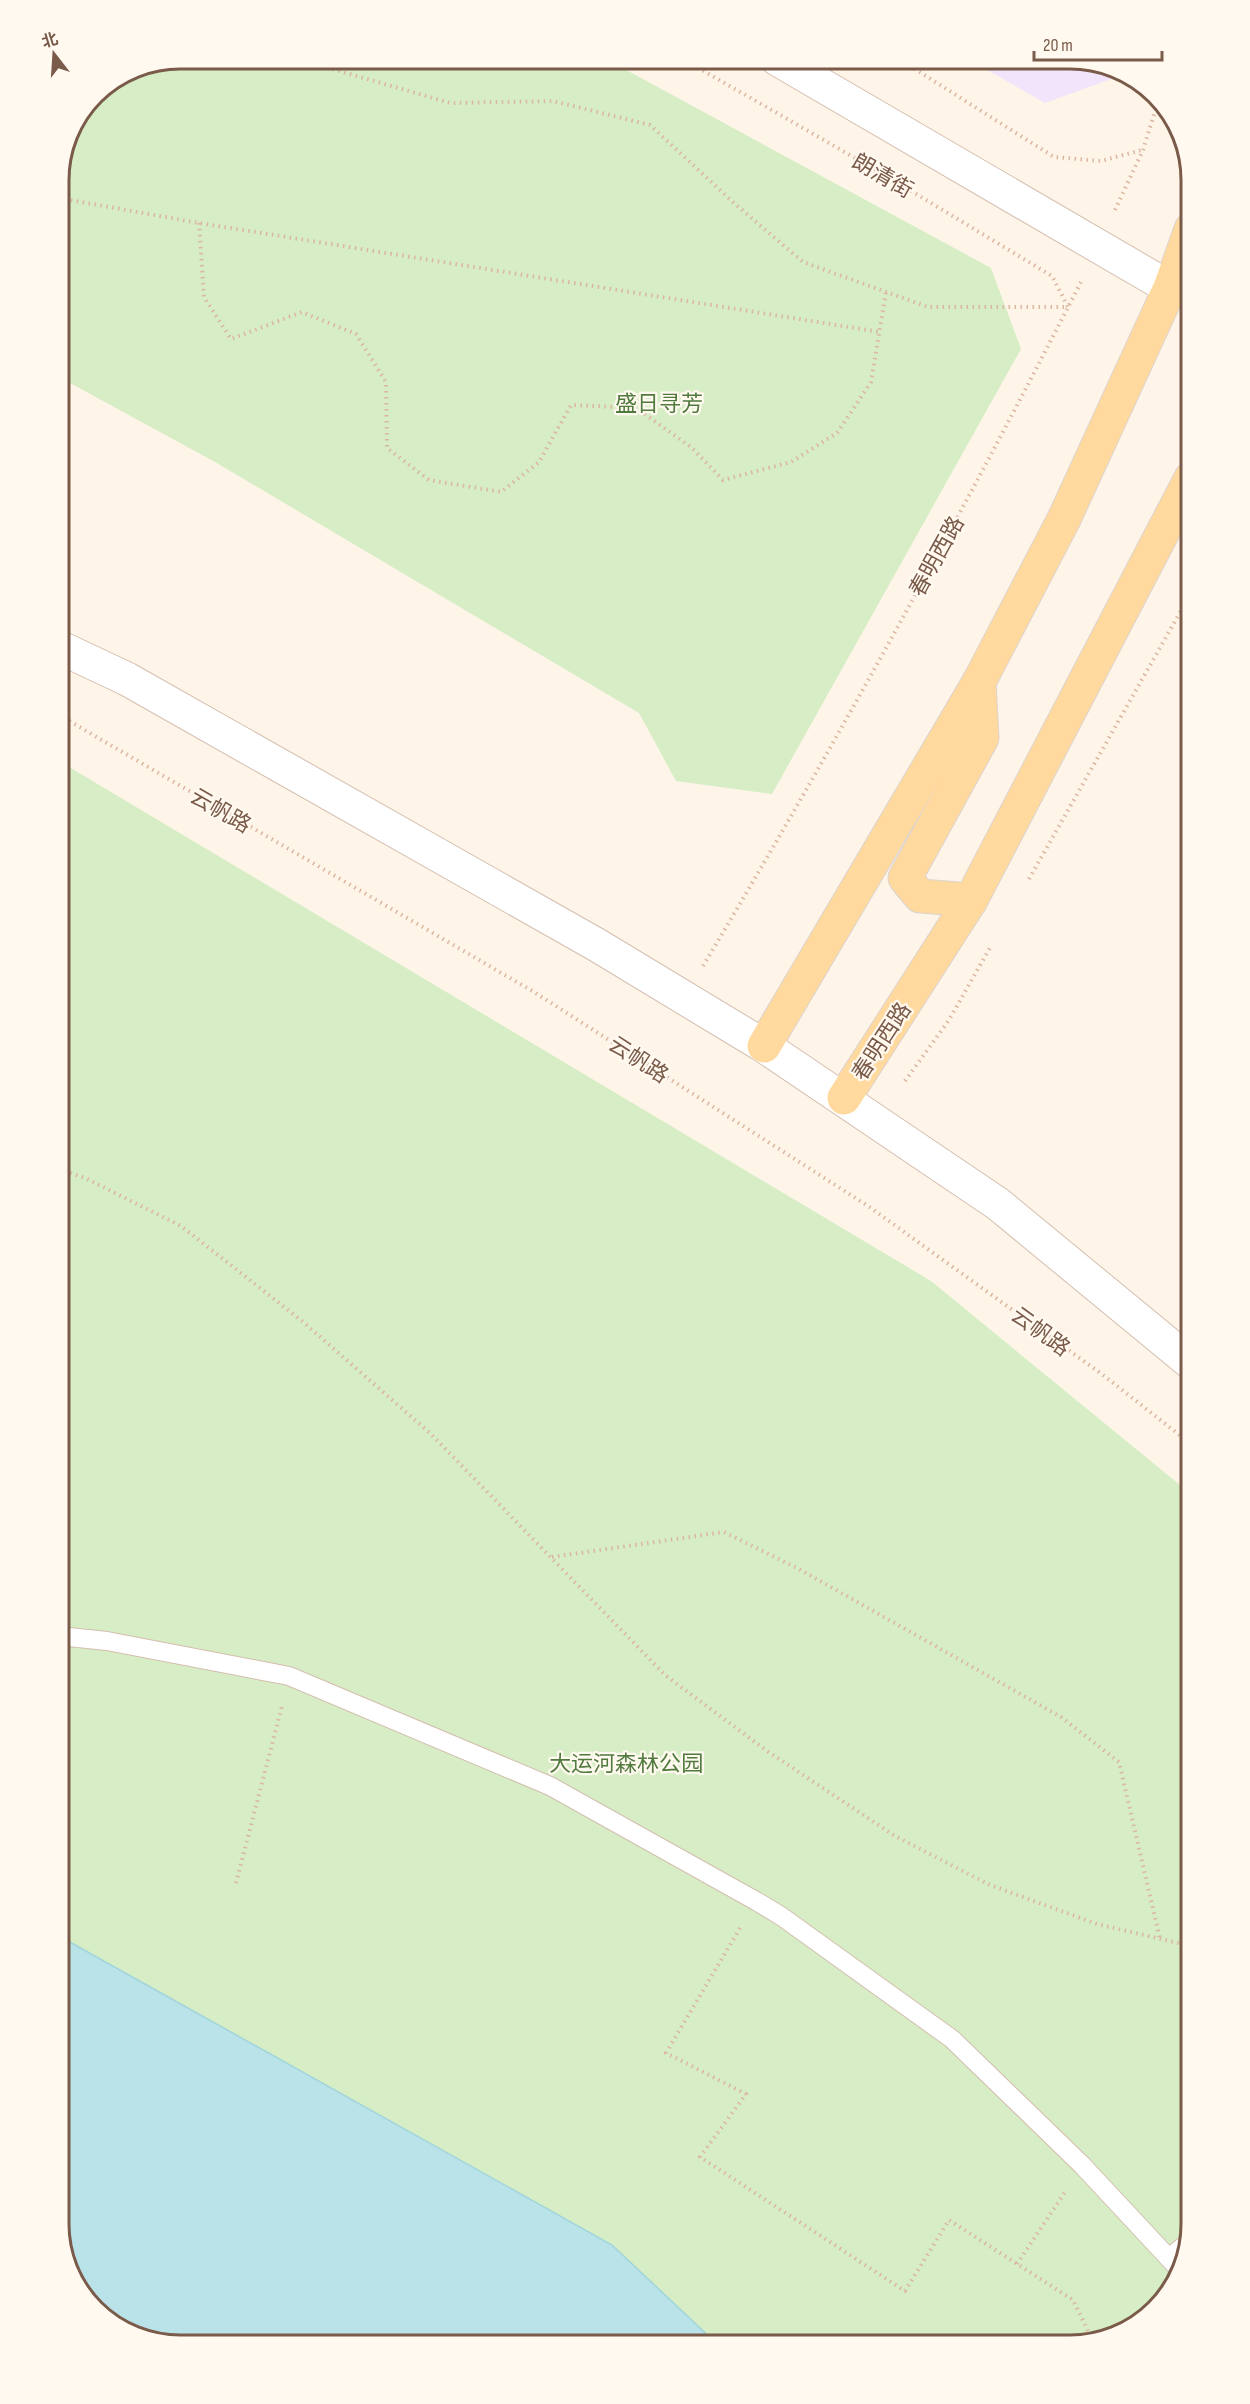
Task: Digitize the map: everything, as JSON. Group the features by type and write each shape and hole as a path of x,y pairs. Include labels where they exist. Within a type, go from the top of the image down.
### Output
{"main road":[{"path":"764,1046 979,682 1064,519 1170,288 1181,257"},
{"name":"春明西路","path":"844,1098 971,900 1181,497"},
{"path":"971,900 920,896 905,878 982,738 979,682"}],"street":[{"path":"794,69 1170,288"},
{"path":"69,652 127,680 685,996 844,1098 998,1204 1181,1355"}],"lane":[{"path":"69,1637 107,1641 289,1676 550,1786 756,1901 782,1916 952,2039 1082,2165 1174,2263"}],"path":[{"path":"335,69 450,103 554,100 650,126 803,262 928,307 1068,307"},
{"name":"朗清街","path":"700,69 888,177 1052,276 1068,307"},
{"path":"915,69 1054,157 1101,160 1143,150"},
{"name":"春明西路","path":"685,996 796,811 1008,424 1099,247 1143,150 1155,110"},
{"path":"69,200 199,223 880,332"},
{"path":"199,223 204,297 231,339 302,312 356,334 386,382 387,448 429,480 501,492 539,462 572,405 636,408 691,447 723,480 791,462 837,433 871,382 886,292"},
{"name":"云帆路","path":"69,722 534,992 868,1206 1103,1375 1181,1436"},
{"path":"69,1172 85,1178 181,1226 302,1321 431,1434 665,1675 767,1751 895,1836 990,1885 1097,1924 1181,1944"},
{"path":"551,1557 724,1532 799,1569 1061,1717 1119,1762 1160,1939"},
{"path":"236,1883 289,1676"},
{"path":"756,1901 666,2053 746,2094 700,2157 905,2291 949,2220 1073,2300 1089,2333"},
{"path":"1017,2264 1082,2165"}],"shaded area":[{"path":"986,69 1077,69 1114,78 1045,103"}],"green space":[{"name":"盛日寻芳","path":"624,69 991,268 1021,349 772,794 676,781 639,713 215,462 69,382 69,173 75,144 80,131 92,113 113,92 138,77 166,70"},
{"name":"大运河森林公园","path":"69,767 931,1281 1181,1486 1181,2231 1175,2260 1162,2286 1143,2307 1112,2327 1091,2333 1070,2335 173,2335 144,2329 118,2316 92,2291 77,2266 71,2245 69,2224"}],"water":[{"path":"69,1942 612,2245 707,2335 173,2335 131,2324 107,2307 92,2291 77,2266 71,2245 69,2224"}]}
